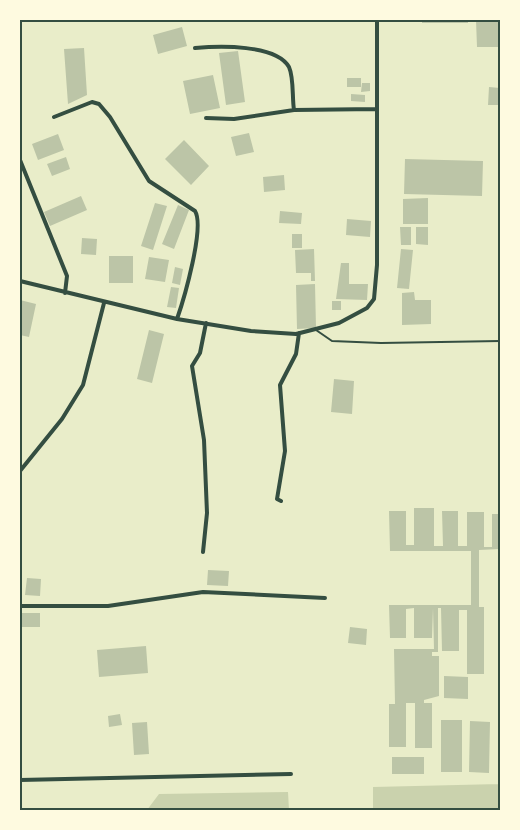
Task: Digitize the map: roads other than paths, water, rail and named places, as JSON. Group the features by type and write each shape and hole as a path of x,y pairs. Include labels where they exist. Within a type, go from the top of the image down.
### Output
{"street":[{"path":"20,281 177,319 251,331 299,333 316,330 367,309 374,299 377,265 377,20"},
{"path":"195,48 250,48 279,56 290,69 294,110"},
{"path":"54,117 92,102 99,104 110,117 149,181 195,211 199,218 196,238 177,319"},
{"path":"206,118 234,119 294,110 377,109"},
{"path":"20,160 67,276 65,292"},
{"path":"20,471 62,418 83,385 104,303"},
{"path":"203,552 207,513 204,440 192,366 200,353 206,323"},
{"path":"281,501 277,499 285,451 280,385 296,354 299,333"},
{"path":"20,606 108,606 203,592 325,598"},
{"path":"20,780 291,774"}],"lane":[{"path":"316,330 332,341 501,341"}]}
